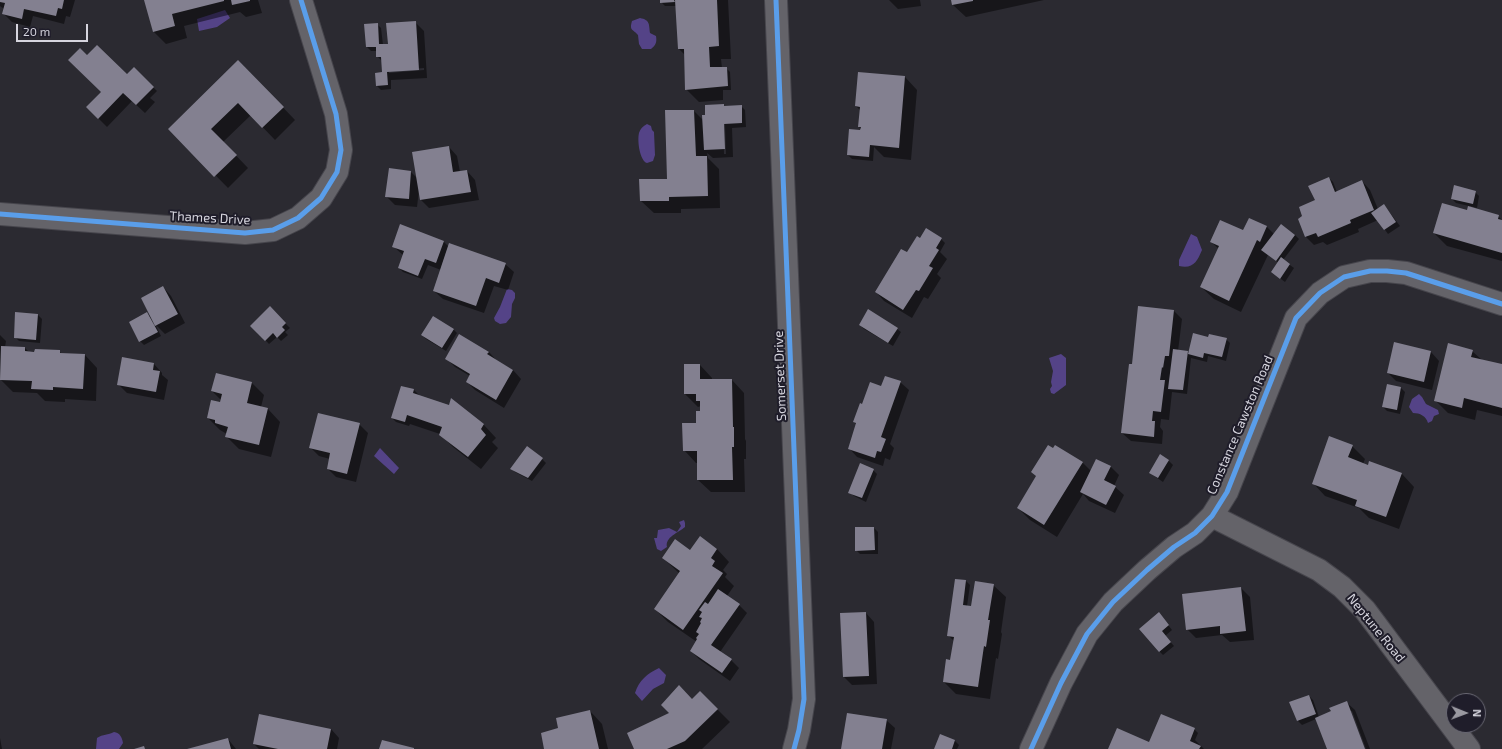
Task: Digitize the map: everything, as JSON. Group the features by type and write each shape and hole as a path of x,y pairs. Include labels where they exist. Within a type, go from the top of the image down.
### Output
{"street":[{"name":"Thames Drive","path":"0,214 246,233 273,230 298,218 320,198 337,172 341,150 336,114 301,0"},
{"name":"Somerset Drive","path":"776,0 804,699 794,749"},
{"name":"Constance Cawston Road","path":"1031,749 1061,683 1087,634 1113,602 1147,570 1174,547 1195,533 1212,516 1228,492 1296,318 1320,292 1344,277 1370,271 1387,271 1406,273 1502,304"},
{"name":"Neptune Road","path":"1212,516 1319,570 1342,587 1365,610 1469,749"}],"shaded area":[{"path":"225,10 230,18 217,27 199,31 197,19"},
{"path":"640,18 647,21 650,33 656,36 656,43 651,49 642,49 639,44 638,35 631,28 632,21"},
{"path":"647,124 651,126 654,132 655,155 653,161 647,163 641,155 638,141 640,130"},
{"path":"1191,234 1197,237 1202,250 1194,264 1184,267 1179,266 1179,260"},
{"path":"507,289 512,290 515,293 515,298 512,304 511,317 506,323 500,324 495,321 494,318"},
{"path":"1061,354 1066,358 1066,385 1054,394 1051,393 1050,389 1052,386 1051,382 1053,371 1049,358"},
{"path":"1419,394 1426,404 1438,410 1439,414 1434,416 1432,421 1428,423 1420,414 1413,413 1409,407 1412,399"},
{"path":"380,448 399,468 394,474 374,456"},
{"path":"684,520 685,527 668,540 667,547 661,551 657,549 654,538 657,538 658,530 669,528 677,532 681,526 679,522"},
{"path":"659,668 666,675 664,683 653,689 642,701 635,693 639,684 644,678"},
{"path":"114,732 119,734 122,739 123,743 119,749 96,749 97,738"}],"building":[{"path":"0,0 64,0 62,9 58,8 56,16 24,9 22,19 2,14 5,3 0,2"},
{"path":"144,0 224,1 172,14 175,26 153,32"},
{"path":"231,0 250,0 250,1 232,5"},
{"path":"660,0 674,0 675,2 660,3"},
{"path":"675,0 717,0 719,46 709,47 710,67 727,67 728,86 685,90 684,49 678,49"},
{"path":"951,0 973,0 973,1 952,5"},
{"path":"416,21 419,70 387,72 388,85 376,86 375,73 382,72 381,57 376,57 376,47 366,47 364,24 378,23 379,44 388,44 386,23"},
{"path":"97,45 127,74 134,67 154,87 136,105 123,93 98,119 86,107 101,92 68,60 80,48 87,55"},
{"path":"238,60 284,107 262,128 238,103 211,129 237,155 214,177 168,129"},
{"path":"858,72 905,76 899,148 870,145 869,157 847,155 849,129 860,130 861,127 858,127 860,107 855,106"},
{"path":"724,104 724,106 742,105 742,123 724,124 725,149 704,150 702,115 705,115 705,105"},
{"path":"665,110 694,110 696,156 707,156 708,196 669,197 669,201 640,201 639,179 667,179"},
{"path":"449,146 453,172 467,170 471,192 420,200 412,152"},
{"path":"389,168 411,171 409,199 385,197"},
{"path":"1329,177 1335,192 1362,180 1374,210 1350,220 1351,223 1318,237 1316,233 1305,237 1298,219 1302,216 1299,207 1315,200 1308,186"},
{"path":"1454,185 1476,191 1473,204 1451,199"},
{"path":"1442,203 1467,210 1468,206 1499,215 1498,219 1502,220 1502,253 1433,233"},
{"path":"1384,204 1396,222 1384,230 1371,213"},
{"path":"1249,218 1267,226 1260,242 1257,240 1229,301 1200,287 1219,246 1210,242 1220,220 1243,230"},
{"path":"400,224 444,241 436,263 425,259 418,276 398,268 404,251 392,247"},
{"path":"1281,224 1295,235 1276,261 1261,250"},
{"path":"926,228 942,238 936,248 939,250 929,266 933,268 919,291 916,290 903,310 875,292 901,249 907,252 917,236 920,238"},
{"path":"449,243 506,263 499,283 486,278 476,306 433,291"},
{"path":"1281,257 1290,264 1280,279 1271,272"},
{"path":"163,286 178,314 155,326 141,298"},
{"path":"270,306 286,323 282,327 285,330 277,338 273,333 265,341 250,326"},
{"path":"1138,306 1174,310 1169,356 1165,356 1160,380 1165,380 1161,412 1153,411 1152,421 1155,421 1154,437 1121,433 1129,364 1132,364"},
{"path":"868,309 898,328 888,343 859,325"},
{"path":"15,312 38,314 36,340 14,338"},
{"path":"147,312 158,332 139,342 129,322"},
{"path":"433,316 454,329 442,348 421,335"},
{"path":"1193,333 1208,337 1209,334 1227,338 1222,357 1204,353 1203,358 1188,354"},
{"path":"459,334 489,352 487,354 513,370 496,400 466,382 470,374 445,359"},
{"path":"1394,342 1431,351 1424,382 1387,373"},
{"path":"1448,343 1473,350 1471,357 1502,364 1502,408 1464,398 1462,408 1434,401"},
{"path":"1,346 25,347 25,351 34,352 35,349 60,350 60,353 85,354 83,389 53,387 53,390 31,389 32,381 0,380"},
{"path":"1173,349 1188,351 1183,390 1168,389"},
{"path":"122,357 154,363 153,370 160,371 156,392 117,385"},
{"path":"684,364 700,364 700,379 732,379 734,427 734,447 732,447 733,480 697,480 697,451 683,451 682,423 696,423 696,411 700,411 700,401 696,401 696,394 684,394"},
{"path":"216,373 252,382 247,403 268,408 259,445 225,437 228,427 215,423 215,420 207,418 211,400 220,402 222,394 211,391"},
{"path":"885,376 901,381 881,437 886,439 881,452 877,451 875,458 848,449 856,423 853,422 860,403 862,404 870,382 881,386"},
{"path":"1387,384 1401,387 1397,410 1382,407"},
{"path":"401,386 414,389 413,393 449,405 451,398 484,424 481,429 486,435 468,457 439,435 442,427 407,415 405,422 391,418"},
{"path":"318,413 360,423 347,474 327,469 330,453 309,448"},
{"path":"1329,436 1353,445 1348,457 1368,465 1369,461 1402,473 1386,517 1355,506 1357,500 1312,484"},
{"path":"1048,445 1053,448 1055,445 1083,462 1044,525 1017,508 1036,476 1031,472"},
{"path":"527,446 543,458 528,478 510,469"},
{"path":"1160,454 1169,460 1158,478 1149,473"},
{"path":"1096,459 1111,466 1104,480 1116,486 1106,505 1080,492"},
{"path":"860,463 874,469 862,498 848,493"},
{"path":"855,527 874,527 875,550 855,551"},
{"path":"700,536 717,549 711,558 715,561 712,566 723,573 683,630 654,609 680,571 662,558 675,539 690,550"},
{"path":"955,579 966,580 963,605 971,606 975,581 994,584 988,620 990,620 986,647 984,646 978,687 943,682 946,659 950,660 954,637 947,636"},
{"path":"1241,587 1246,631 1220,634 1220,626 1186,630 1182,594"},
{"path":"718,589 740,604 711,645 732,659 722,673 690,651 699,634 696,632 701,623 702,618 699,617 702,612 699,610 705,602 708,604"},
{"path":"866,612 869,676 843,677 840,613"},
{"path":"1159,612 1169,625 1162,631 1171,642 1159,652 1139,629"},
{"path":"679,685 692,699 700,691 718,709 685,741 667,749 634,749 627,733 669,713 661,705"},
{"path":"1309,695 1316,714 1297,721 1289,702"},
{"path":"1347,701 1365,749 1327,749 1315,718 1331,711 1329,708"},
{"path":"590,710 599,749 544,749 541,733 558,728 556,718"},
{"path":"847,713 887,719 882,749 841,749"},
{"path":"259,714 331,729 327,749 278,749 253,744"},
{"path":"1161,714 1195,728 1190,741 1201,746 1199,749 1108,749 1117,728 1149,742"},
{"path":"940,734 955,740 952,749 934,749"},
{"path":"228,738 231,749 187,749"},
{"path":"382,740 414,748 414,749 379,749"},
{"path":"144,746 145,749 134,749"}],"cycle path":[{"path":"0,214 245,233 273,230 298,218 321,198 337,172 341,150 336,114 301,0"},
{"path":"776,0 804,699 794,749"},
{"path":"1031,749 1061,683 1087,634 1113,602 1147,570 1174,547 1195,533 1212,516 1227,492 1296,318 1320,293 1344,277 1370,271 1387,271 1406,273 1502,304"}]}
